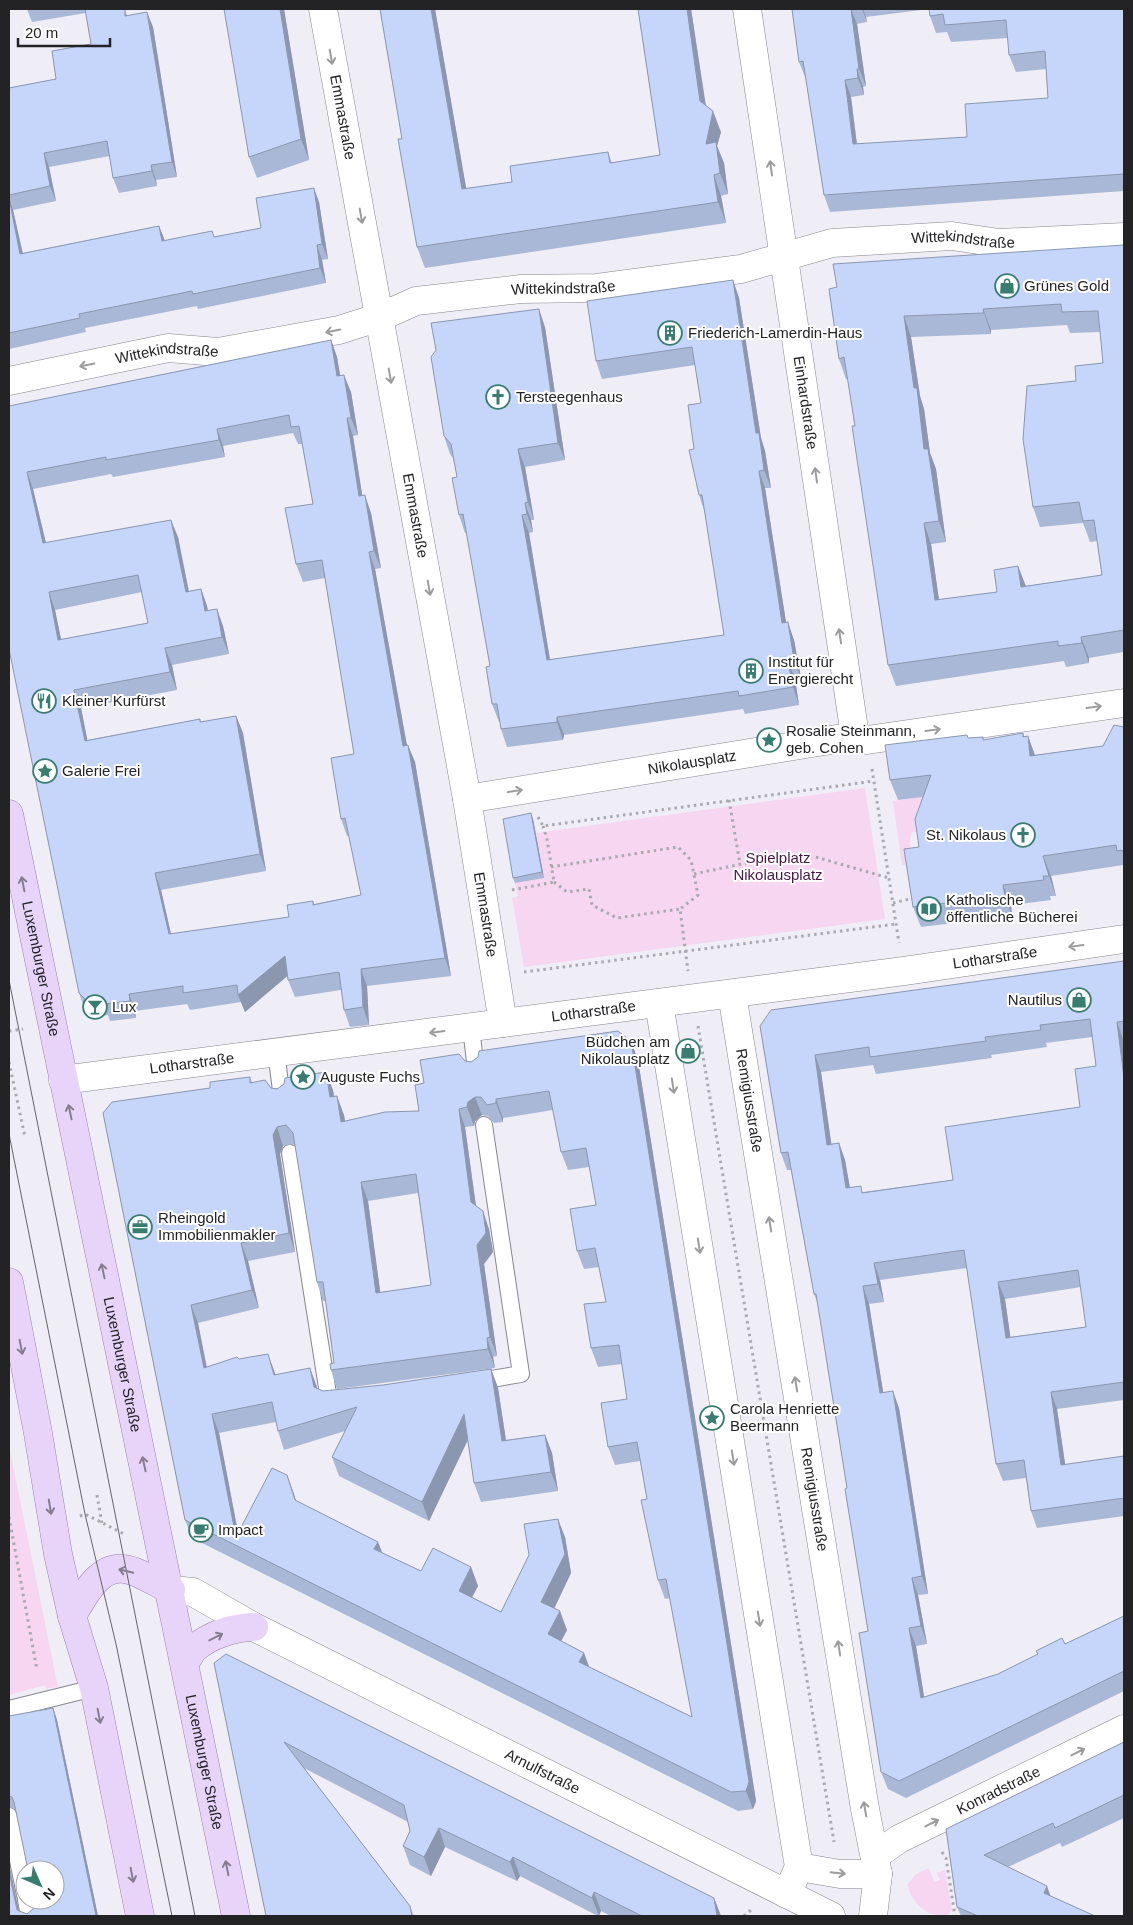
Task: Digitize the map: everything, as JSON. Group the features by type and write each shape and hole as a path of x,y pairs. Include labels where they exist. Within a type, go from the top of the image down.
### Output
{"main road":[{"name":"Luxemburger Straße","path":"9,814 236,1916"},
{"path":"9,1282 38,1433 58,1554 72,1616 94,1688 140,1916"},
{"path":"72,1616 88,1589 100,1576 113,1570 124,1568 170,1590"},
{"path":"185,1662 194,1649 216,1637 237,1628 254,1627"}],"street":[{"name":"Emmastraße","path":"322,9 467,799 513,1021"},
{"name":"Einhardstraße","path":"748,9 784,256 861,738"},
{"name":"Wittekindstraße","path":"9,381 168,348 218,352 340,330 380,317 416,301 520,289 597,288 741,269 832,243 952,236 1000,243 1124,237"},
{"name":"Nikolausplatz","path":"467,799 861,738 1124,703"},
{"name":"Lotharstraße","path":"63,1080 732,994 1124,939"},
{"name":"Remigiusstraße","path":"732,994 865,1809 876,1865 873,1916"},
{"path":"659,1003 799,1867 787,1894"},
{"name":"Arnulfstraße","path":"170,1590 193,1592 254,1627 831,1916"},
{"name":"Konradstraße","path":"876,1865 912,1832 1124,1729"},
{"path":"799,1867 840,1874 876,1865"}],"lane":[{"path":"471,1027 476,1071"},
{"path":"276,1052 282,1098"},
{"path":"455,1384 521,1374 484,1125"},
{"path":"290,1152 329,1400 355,1398"},
{"path":"9,1709 94,1688"},
{"path":"9,1816 18,1860"}],"path":[{"path":"861,738 874,781 904,971"},
{"path":"543,826 874,781"},
{"path":"729,800 740,864"},
{"path":"534,812 543,826 551,867 554,882 567,892 588,889 592,905 617,918 680,909 698,895 691,860 678,847 551,867"},
{"path":"694,874 740,864 812,856 889,878"},
{"path":"516,890 554,882"},
{"path":"893,902 916,898"},
{"path":"680,909 690,979"},
{"path":"520,973 896,924"},
{"path":"696,1017 834,1842"},
{"path":"9,1031 29,1029"},
{"path":"9,1062 25,1137"},
{"path":"97,1495 102,1524"},
{"path":"78,1516 85,1514 126,1535"},
{"path":"9,1517 37,1670"},
{"path":"791,1819 865,1809"},
{"path":"912,1832 924,1847 940,1849 946,1858 955,1916"}],"green space":[{"name":"Spielplatz Nikolausplatz","path":"865,788 885,919 524,967 512,898 518,896 515,883 544,877 536,833"},
{"path":"936,795 923,832 912,832 909,864 902,865 893,801"},
{"path":"9,1446 58,1687 46,1689 45,1685 9,1695"},
{"path":"929,1868 934,1882 940,1880 937,1873 945,1870 952,1910 947,1916 932,1914 921,1908 913,1898 907,1885 916,1874"}],"building":[{"path":"85,9 125,9 125,16 147,12 172,162 151,165 152,171 113,178 107,141 44,153 50,186 9,195 9,88 56,79 52,51 91,44"},
{"path":"224,9 280,9 301,139 249,157"},
{"path":"380,9 431,9 462,189 512,182 510,166 608,152 610,163 660,155 638,9 687,9 700,101 713,111 706,144 716,142 720,173 714,175 718,202 417,247 398,139 402,139"},
{"path":"792,9 851,9 859,69 857,69 858,78 845,80 853,144 967,137 965,104 1048,98 1045,51 1009,55 1006,20 945,25 943,14 930,16 929,9 1124,9 1124,174 824,195 803,61 799,62"},
{"path":"314,188 322,244 317,245 320,268 193,294 192,291 79,314 80,318 9,333 9,198 20,254 159,226 162,241 212,231 214,237 261,228 256,198"},
{"path":"1124,245 1124,630 1081,637 1082,643 1058,646 1058,641 888,665 852,426 855,426 844,357 839,359 829,289 837,287 833,264","holes":["1061,304 1062,312 1098,311 1103,363 1075,366 1076,381 1027,386 1023,439 1033,507 1079,502 1083,521 1094,520 1102,575 1021,587 1018,566 994,570 997,592 935,600 924,523 939,521 928,449 924,449 917,388 914,388 904,316 984,313 983,309"]},
{"path":"733,280 756,433 759,433 764,470 759,471 782,623 788,622 794,660 788,661 793,687 739,696 738,691 557,717 557,722 501,729 497,704 492,704 486,667 490,666 463,514 459,515 452,478 457,477 451,444 444,436 431,357 436,350 431,323 539,309 558,443 518,449 528,502 525,503 527,514 522,515 547,660 724,635 702,495 699,495 689,450 694,449 688,405 701,403 692,347 596,361 587,301"},
{"path":"331,340 337,376 344,375 351,418 347,418 359,496 365,495 374,551 369,552 403,746 408,745 445,958 361,969 363,1007 344,1010 339,972 288,980 285,956 238,995 237,985 183,993 183,986 129,994 130,1001 104,1004 102,998 86,1000 79,993 9,649 9,406","holes":["289,415 291,427 299,426 313,504 285,508 296,564 322,560 354,754 331,758 341,819 345,818 361,895 313,905 313,901 287,905 289,917 169,934 155,873 260,854 236,716 200,722 200,719 85,741 74,690 170,672 165,648 222,637 217,609 205,611 201,589 186,592 171,520 43,543 27,472 106,457 106,460 219,440 217,429","138,575 148,623 58,640 49,592"]},
{"name":"St. Nikolaus","path":"1114,725 1124,727 1124,853 1122,850 1117,851 1116,845 1043,856 1049,876 1043,876 1044,880 1003,885 1005,896 913,907 904,849 919,847 915,819 931,775 890,780 885,745 967,735 968,738 983,737 983,740 1023,733 1023,737 1028,736 1030,756 1103,746"},
{"path":"531,813 542,872 513,878 503,819"},
{"path":"1124,961 1124,1021 1117,1022 1124,1078 1124,1382 1051,1392 1061,1465 1124,1456 1124,1498 1031,1511 1024,1460 996,1464 964,1250 874,1263 878,1284 863,1286 880,1393 893,1391 922,1576 912,1578 921,1626 909,1628 921,1698 998,1674 1038,1654 1036,1651 1062,1638 1065,1644 1124,1616 1124,1671 899,1781 881,1772 859,1633 868,1631 816,1294 814,1294 788,1152 781,1153 760,1026 771,1010","holes":["1090,1019 1096,1066 1075,1069 1080,1107 945,1127 953,1180 862,1193 861,1186 846,1188 839,1143 827,1145 815,1055 869,1047 870,1057 986,1041 985,1037 1041,1030 1040,1025","1078,1270 1086,1327 1006,1338 998,1282"]},
{"path":"618,1031 631,1041 749,1782 746,1791 731,1792 185,1520 103,1113 112,1102 210,1088 210,1082 250,1077 250,1083 265,1080 271,1088 277,1089 284,1084 285,1078 326,1072 330,1097 337,1096 341,1122 385,1112 419,1111 415,1085 424,1083 420,1060 459,1054 465,1061 471,1062 478,1057 479,1051","holes":["549,1091 561,1152 586,1148 596,1205 570,1209 577,1251 595,1248 606,1302 584,1304 591,1348 619,1345 627,1399 601,1403 608,1447 637,1442 647,1499 641,1500 658,1580 666,1579 692,1717 579,1662 584,1653 548,1634 560,1611 541,1602 565,1554 558,1519 524,1524 529,1555 501,1612 459,1591 471,1567 433,1548 421,1571 374,1549 378,1542 295,1500 287,1475 272,1468 236,1537 212,1414 272,1402 278,1431 357,1407 332,1457 422,1502 464,1414 474,1483 551,1472 545,1435 502,1441 491,1369 383,1385 323,1391 314,1387 310,1368 274,1375 268,1354 239,1359 237,1357 204,1368 191,1305 252,1290 241,1243 289,1233 273,1135 277,1127 286,1125 293,1133 317,1282 323,1282 334,1363 330,1364 331,1370 488,1349 487,1338 490,1337 477,1245 486,1233 483,1211 471,1202 459,1109 467,1107 468,1102 475,1097 481,1097 487,1105 496,1103 496,1099","416,1174 431,1285 376,1293 361,1182"]},
{"path":"226,1654 714,1898 717,1916 642,1916 594,1892 592,1898 513,1857 510,1862 439,1828 424,1857 403,1846 410,1831 404,1805 284,1742 410,1906 412,1916 266,1916 214,1663"},
{"path":"53,1708 96,1916 9,1916 9,1872 15,1910 27,1914 32,1910 65,1910 65,1860 26,1860 14,1802 12,1797 9,1796 9,1716"},
{"path":"1124,1742 1124,1795 1055,1828 1053,1823 984,1855 1047,1886 1044,1893 1095,1916 978,1916 957,1907 946,1829"}],"tram line":[{"path":"9,980 195,1916"},
{"path":"9,1134 85,1514 116,1644 172,1916"}],"place":[{"name":"Grünes Gold","path":"1007,286"},
{"name":"Friederich-Lamerdin-Haus","path":"670,333"},
{"name":"Tersteegenhaus","path":"498,397"},
{"name":"Institut für Energierecht","path":"751,671"},
{"name":"Kleiner Kurfürst","path":"44,701"},
{"name":"Rosalie Steinmann, geb. Cohen","path":"769,740"},
{"name":"Galerie Frei","path":"45,771"},
{"name":"St. Nikolaus","path":"1023,835"},
{"name":"Katholische öffentliche Bücherei","path":"929,909"},
{"name":"Nautilus","path":"1079,1000"},
{"name":"Lux","path":"95,1007"},
{"name":"Büdchen am Nikolausplatz","path":"688,1051"},
{"name":"Auguste Fuchs","path":"303,1077"},
{"name":"Rheingold Immobilienmakler","path":"140,1227"},
{"name":"Carola Henriette Beermann","path":"712,1418"},
{"name":"Impact","path":"201,1530"}]}
